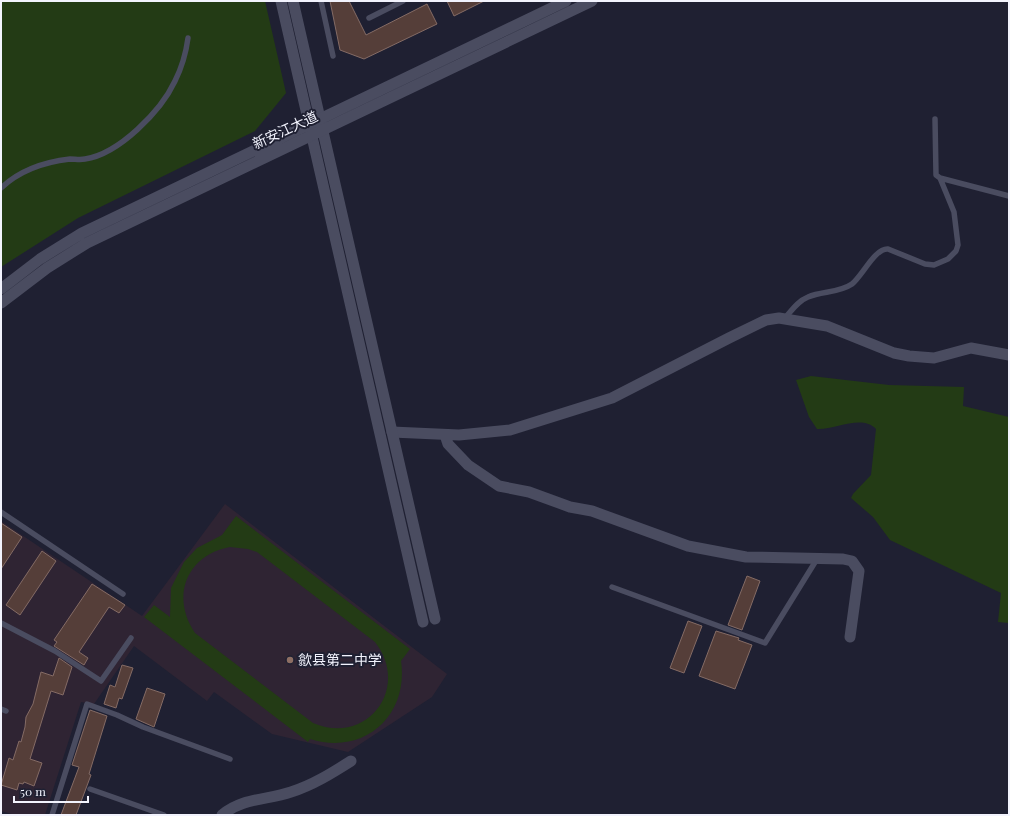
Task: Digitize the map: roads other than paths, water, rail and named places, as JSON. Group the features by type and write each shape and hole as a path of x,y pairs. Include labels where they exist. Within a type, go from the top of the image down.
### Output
{"street":[{"path":"281,1 423,622"},
{"path":"293,1 434,619"},
{"name":"新安江大道","path":"321,124 566,1"},
{"name":"新安江大道","path":"1,289 40,259 82,233 592,1"},
{"name":"新安江大道","path":"1,303 47,268 87,243 310,129"},
{"path":"392,432 445,435 474,434 510,430 603,402 766,320 785,318 827,326 894,353 908,356 934,358 971,348 1009,355"},
{"path":"445,435 448,444 468,465 505,488 529,492 570,507 592,511 697,548 746,557 849,560 856,565 859,571 850,637"},
{"path":"222,815 239,804 291,792 325,778 351,761"}],"lane":[{"path":"321,1 333,56"},
{"path":"369,18 403,1"},
{"path":"1,188 14,177 31,168 57,161 86,159 107,152 126,138 153,112 169,93 182,66 188,38"},
{"path":"785,318 796,305 808,297 840,289 853,283 866,270 882,249 888,249 928,264 937,264 952,256 958,245 954,212 940,178 936,175 935,119"},
{"path":"940,178 1009,196"},
{"path":"1,512 122,594"},
{"path":"612,587 765,643 817,559"},
{"path":"1,623 55,651 101,681 131,638"},
{"path":"52,815 87,704 117,715 143,727 230,759"},
{"path":"90,789 164,815"}],"place":[{"name":"歙县第二中学","path":"290,660"}]}
